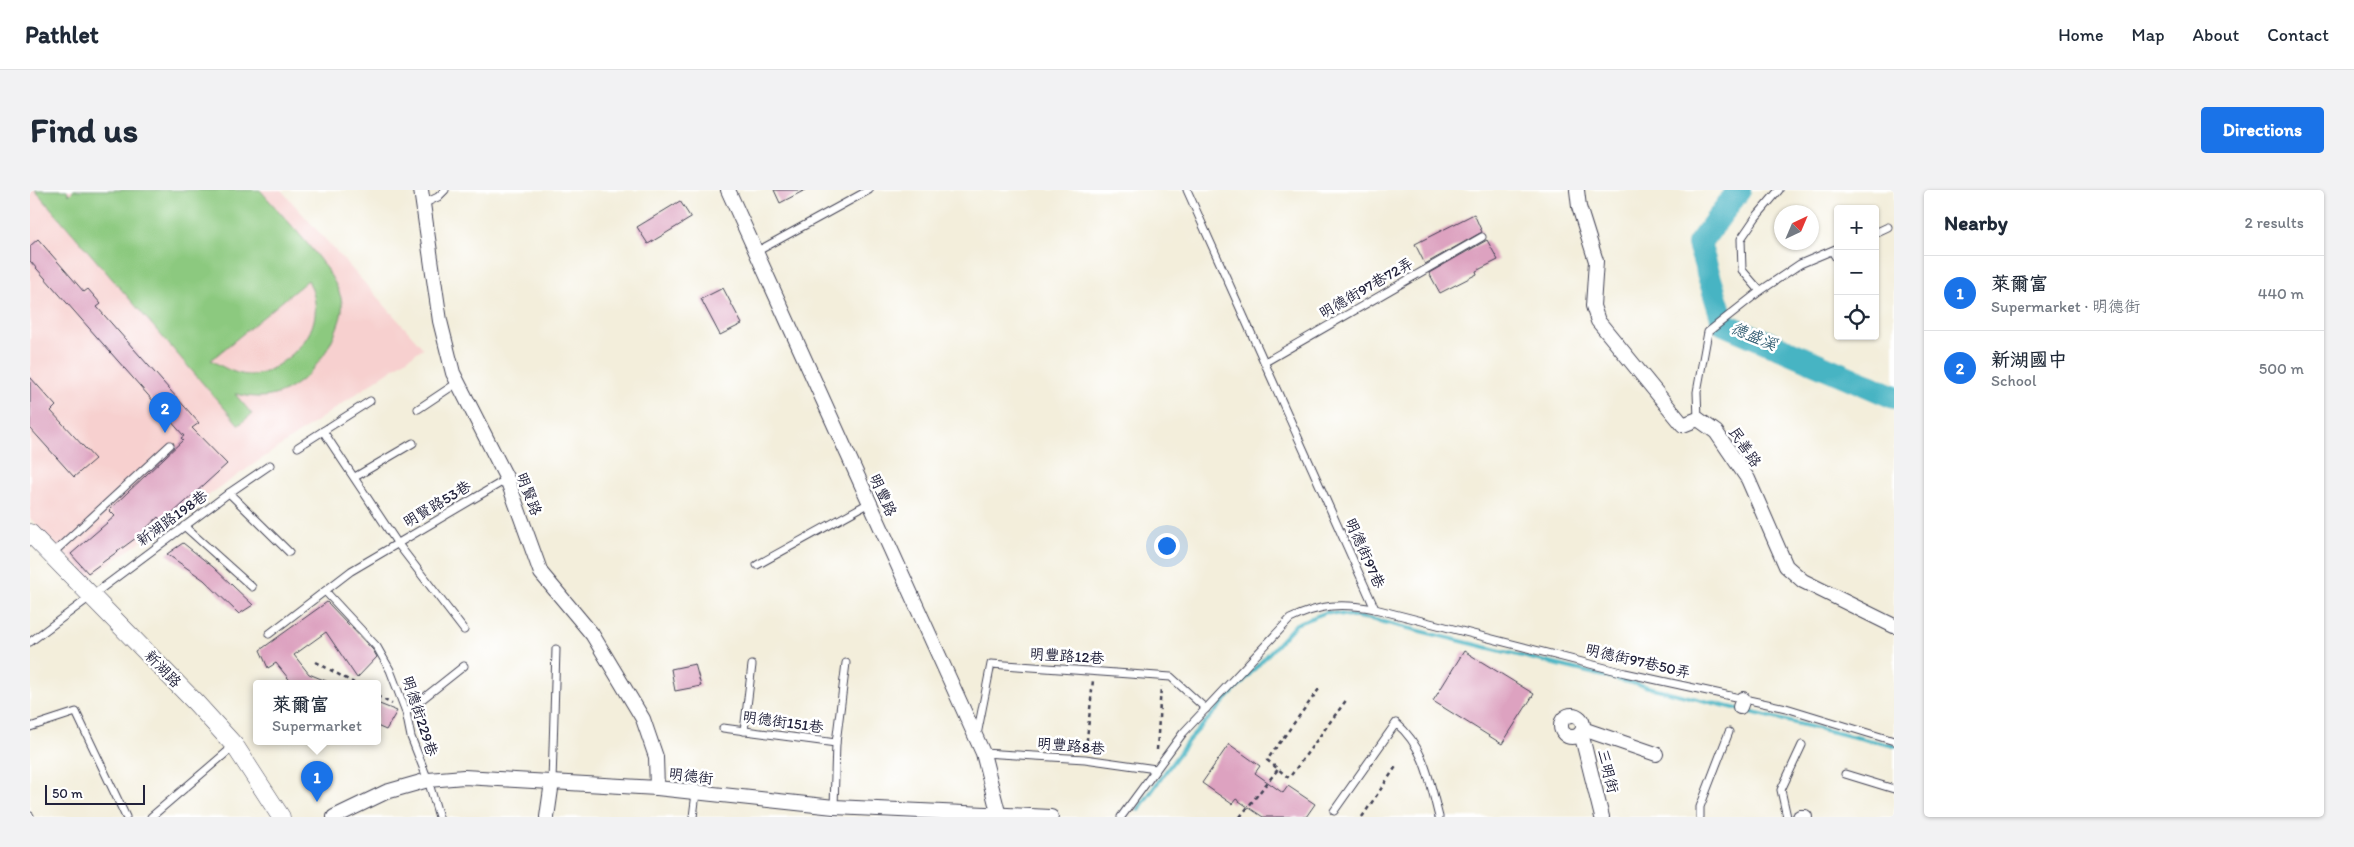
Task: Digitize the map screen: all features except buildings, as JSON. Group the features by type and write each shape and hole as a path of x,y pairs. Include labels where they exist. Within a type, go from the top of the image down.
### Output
{"street":[{"name":"明賢路","path":"421,190 440,321 452,373 507,479 541,573 592,634 643,719 656,757 656,788"},
{"name":"明豐路","path":"728,190 983,754 999,816"},
{"path":"1578,190 1579,207 1596,261 1593,306 1598,321 1683,426 1698,418"},
{"name":"民善路","path":"1698,418 1716,432 1748,479 1786,566 1803,582 1894,626"},
{"name":"新湖路","path":"30,533 196,703 234,746 281,817"},
{"name":"三明街","path":"1602,817 1582,731 1656,754"},
{"name":"明德街","path":"334,817 386,792 428,780 464,777 656,788 834,807 1051,817"},
{"path":"547,817 552,782"},
{"path":"1800,817 1805,817"}],"lane":[{"path":"423,204 438,198 445,190"},
{"path":"756,252 869,190"},
{"name":"明德街97巷","path":"1187,190 1375,609"},
{"path":"1760,292 1742,270 1741,239 1756,217 1780,190"},
{"path":"1879,231 1888,227"},
{"name":"明德街97巷72弄","path":"1265,362 1482,237"},
{"path":"1698,418 1698,392 1708,332 1800,264 1834,250"},
{"path":"418,410 457,383"},
{"path":"298,447 370,401"},
{"path":"269,634 351,572 398,544 323,431"},
{"path":"355,477 413,443"},
{"path":"51,554 170,445"},
{"name":"新湖路198巷","path":"30,642 91,594 270,465"},
{"name":"明賢路53巷","path":"464,630 398,544 507,479"},
{"path":"229,493 289,552"},
{"path":"756,565 870,503"},
{"path":"184,526 252,587"},
{"name":"明德街229巷","path":"325,591 377,647 390,670 406,712 410,737 428,780 439,817"},
{"name":"明德街97巷","path":"1121,817 1183,733 1290,619 1309,610 1326,606 1349,604 1375,609"},
{"name":"明德街97巷50弄","path":"1375,609 1741,703 1786,708 1894,741"},
{"path":"552,782 556,649"},
{"path":"836,743 846,663"},
{"name":"明豐路12巷","path":"976,740 991,664 1171,677 1206,709"},
{"path":"744,731 752,665"},
{"path":"406,712 464,666"},
{"path":"30,727 76,712 126,817"},
{"path":"1334,811 1396,724 1408,733 1424,759 1439,817"},
{"name":"明德街151巷","path":"723,728 836,743 834,807"},
{"path":"1700,817 1700,807 1729,732"},
{"path":"1787,817 1781,790 1802,744"},
{"path":"151,817 234,746"},
{"name":"明豐路8巷","path":"983,754 1085,760 1156,770"},
{"path":"1845,774 1894,790"},
{"path":"694,817 696,793"}],"path":[{"path":"316,662 349,680"},
{"path":"1085,760 1093,693 1093,671"},
{"path":"1156,770 1161,677"},
{"path":"1319,689 1267,760 1289,778 1347,699"},
{"path":"1362,817 1397,765"},
{"path":"1240,817 1279,768"}],"shaded area":[{"path":"30,190 281,190 423,348 88,578 30,518"}],"green space":[{"path":"35,190 67,190 69,195 74,190 260,190 295,229 331,276 342,303 341,317 332,340 320,360 293,387 270,396 255,397 235,394 252,414 239,425","holes":["308,280 313,292 315,316 312,326 301,346 279,364 261,373 248,375 231,371 211,360"]}],"waterway":[{"name":"德盛溪","path":"1739,190 1699,244 1724,324 1894,397"},
{"path":"1138,810 1188,741 1296,624 1327,612 1375,620 1894,746"}],"place":[{"name":"新湖國中","path":"165,433"},
{"name":"萊爾富","path":"317,802"}]}
